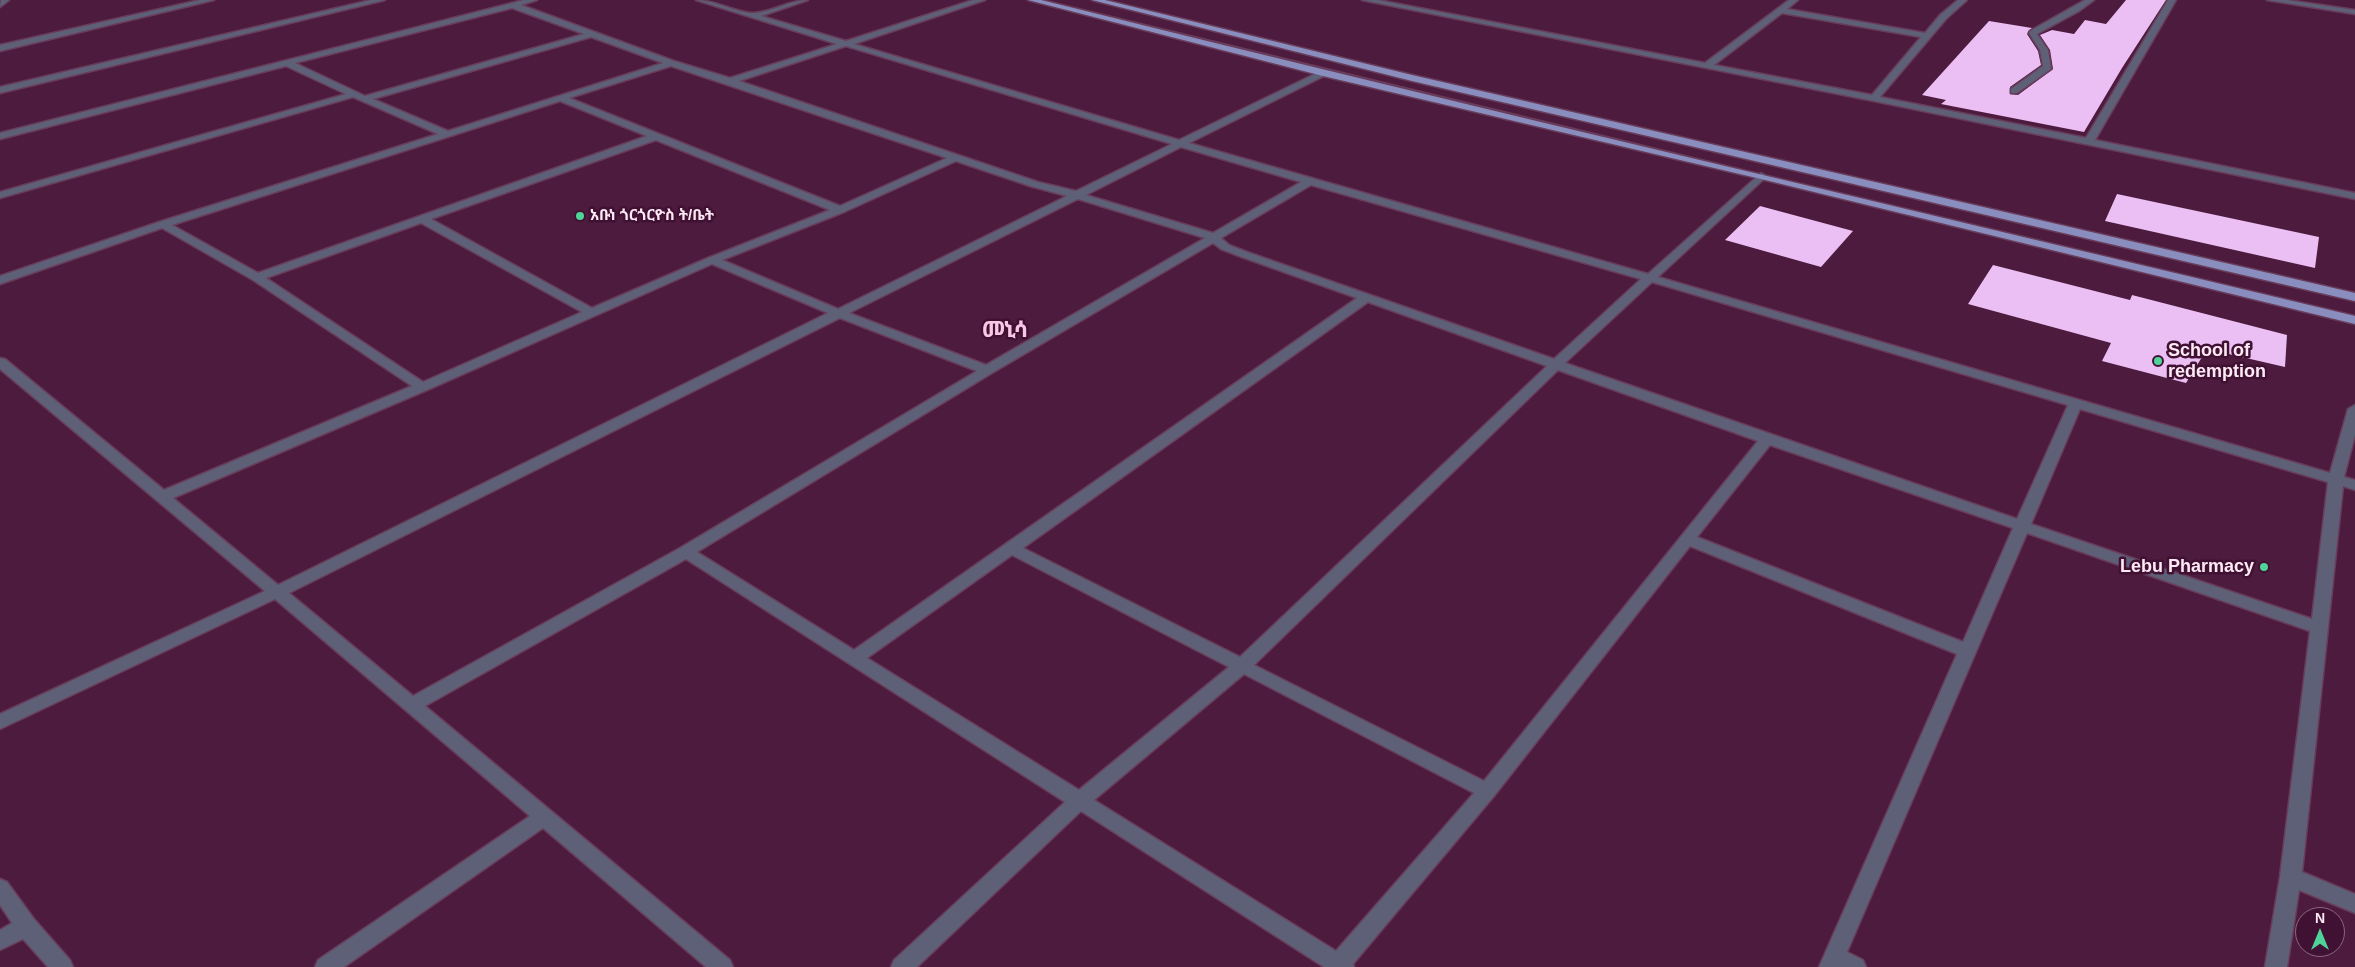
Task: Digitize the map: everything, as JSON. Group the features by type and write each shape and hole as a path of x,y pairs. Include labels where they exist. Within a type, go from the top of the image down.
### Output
{"main road":[{"path":"1032,0 1324,73 1761,176 2355,320"},
{"path":"1096,0 1412,78 2355,297"}],"street":[{"path":"0,5 4,0"},
{"path":"0,48 210,0"},
{"path":"0,90 381,0"},
{"path":"0,136 533,0"},
{"path":"700,0 1181,144 1650,278 2355,485"},
{"path":"753,16 804,0"},
{"path":"730,81 981,0"},
{"path":"1366,0 1874,98 2355,196"},
{"path":"1707,66 1794,0"},
{"path":"1874,98 1944,17 1963,0"},
{"path":"2014,91 2048,67 2044,50 2033,33 2044,25 2078,11 2090,0"},
{"path":"2089,142 2172,0"},
{"path":"2272,0 2355,12"},
{"path":"512,5 671,63 730,81 955,158 1034,184 1077,195 1213,237 1234,250 1767,439 2022,524 2320,628"},
{"path":"1780,10 1927,36"},
{"path":"364,99 592,34"},
{"path":"288,63 364,99 445,133"},
{"path":"0,280 163,224 445,133 671,63"},
{"path":"0,722 277,592 1324,73"},
{"path":"0,195 355,94"},
{"path":"560,98 840,210"},
{"path":"257,277 654,137"},
{"path":"161,497 422,387 712,260 840,210 955,158"},
{"path":"902,967 1079,801 1242,666 1556,364 1761,176"},
{"path":"410,706 686,552 988,370 1310,181"},
{"path":"422,219 590,312"},
{"path":"163,224 257,277 422,387"},
{"path":"712,260 839,313 988,370"},
{"path":"854,659 1367,297"},
{"path":"1,365 277,592 722,967"},
{"path":"1855,967 1832,962 2075,404"},
{"path":"2276,967 2291,877 2336,480 2355,409"},
{"path":"686,552 1341,965 1487,791 1767,439"},
{"path":"1688,539 1967,651"},
{"path":"1011,548 1487,791"},
{"path":"326,967 544,817"},
{"path":"2291,877 2355,904"},
{"path":"0,888 26,926 62,967"},
{"path":"0,941 26,926"}],"building":[{"path":"2126,0 2166,0 2084,132 1941,104 1946,100 1922,95 1989,21 2032,28 2027,34 2038,51 2041,65 2010,87 2010,94 2018,95 2053,69 2050,50 2040,35 2052,30 2074,34 2085,20 2106,24"},
{"path":"2117,194 2319,237 2315,268 2105,221"},
{"path":"1760,206 1853,231 1821,267 1725,240"},
{"path":"1993,265 2130,300 2132,295 2287,335 2285,367 2207,349 2186,383 2102,361 2111,343 1968,304"}],"place":[{"name":"አቡነ ጎርጎርዮስ ት/ቤት","path":"580,216"},
{"name":"School of redemption","path":"2158,361"},
{"name":"Lebu Pharmacy","path":"2264,567"}],"district":[{"name":"መኒሳ","path":"1005,331"}]}
